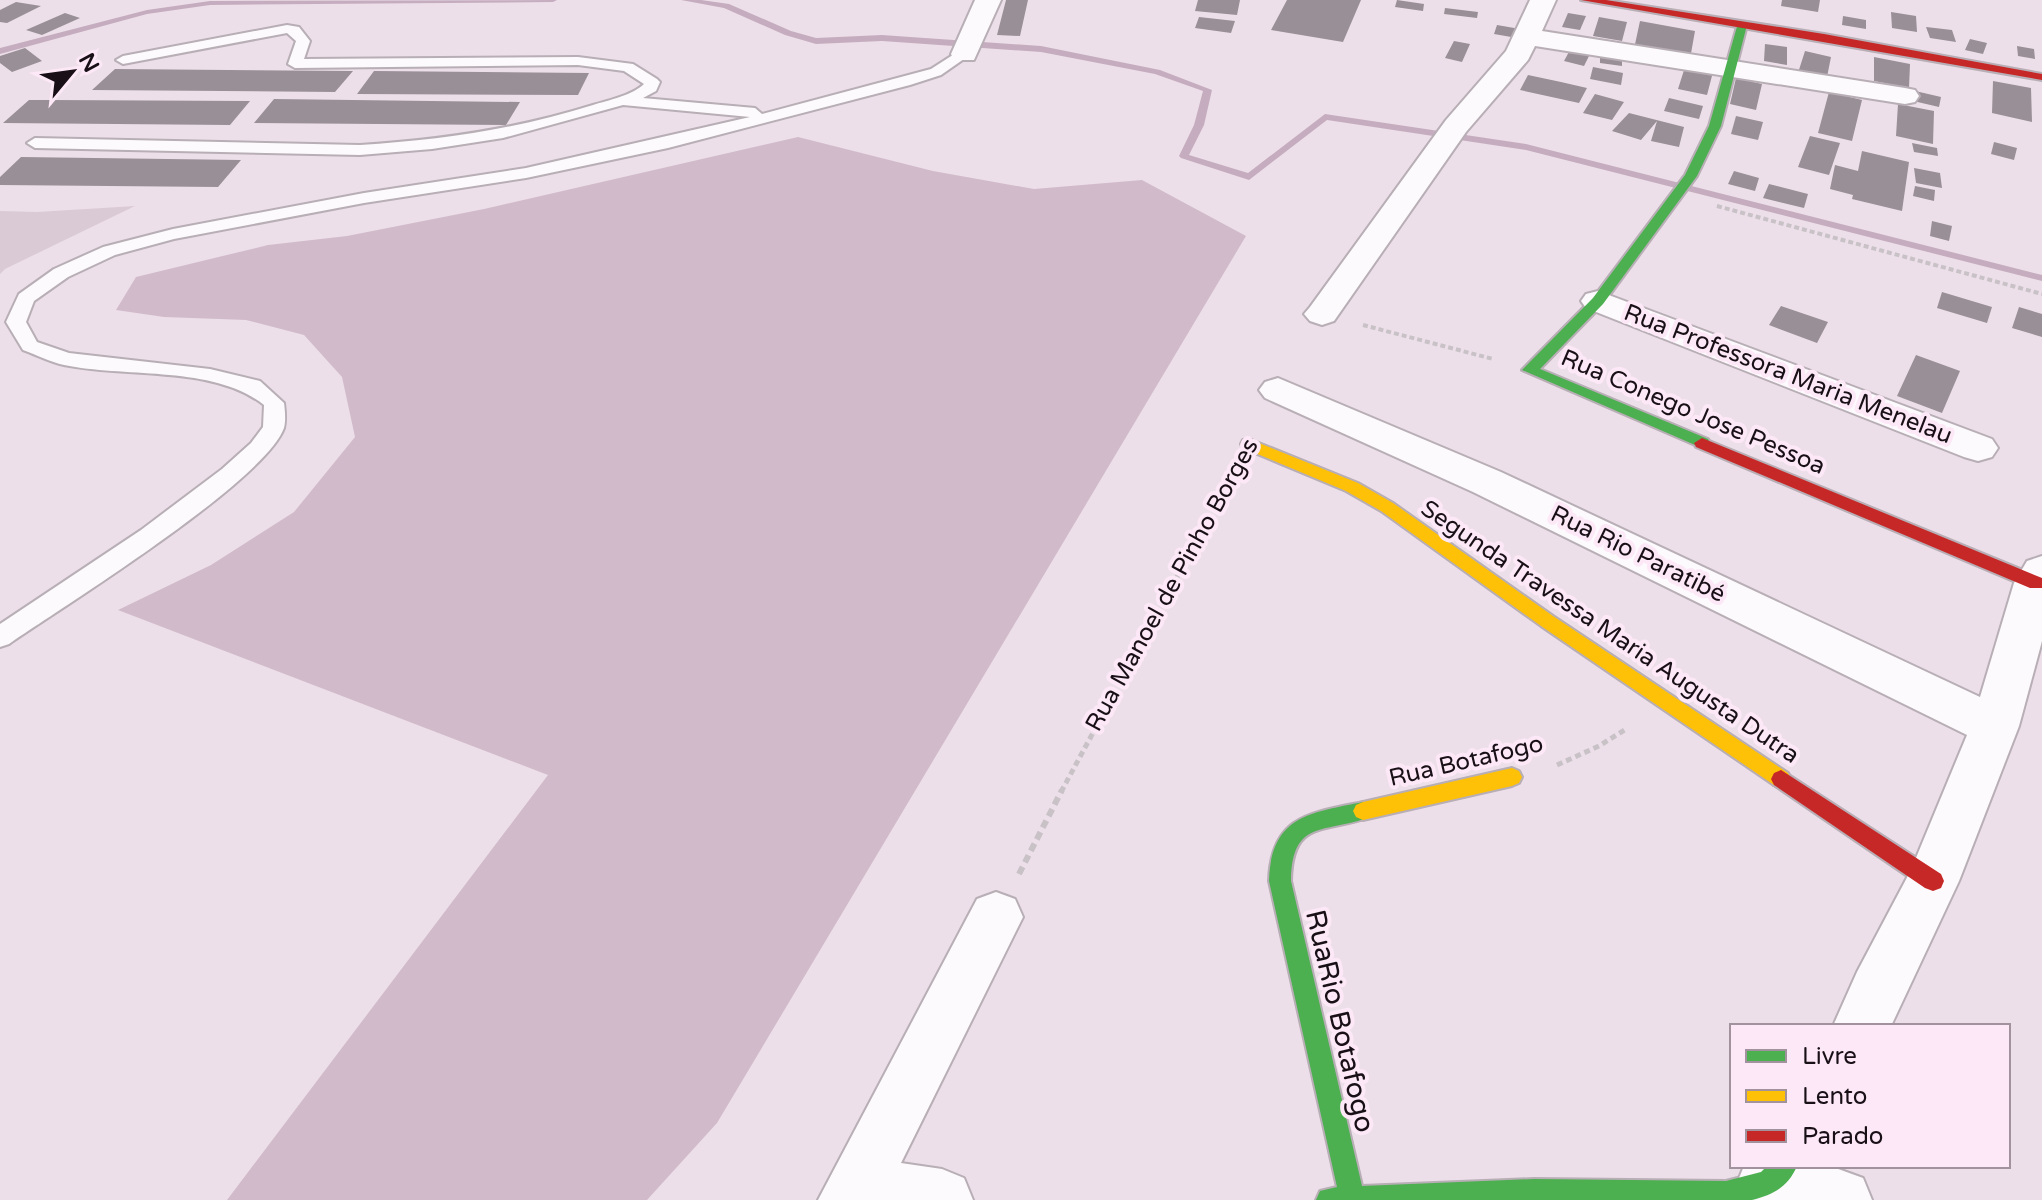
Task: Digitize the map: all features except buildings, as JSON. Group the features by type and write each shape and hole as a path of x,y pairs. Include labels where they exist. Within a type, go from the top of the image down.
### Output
{"street":[{"path":"964,54 988,0"},
{"path":"1322,314 1448,136 1518,54 1543,0"},
{"path":"1586,0 1619,2 2042,77"},
{"path":"1530,370 1598,301 1683,188 1715,126 1742,25"},
{"path":"1526,37 1905,96"},
{"name":"Rua Professora Maria Menelau","path":"1598,301 1978,448"},
{"name":"Rua Conego Jose Pessoa","path":"1530,370 2039,577"},
{"name":"Rua Rio Paratibé","path":"1278,390 1487,482 1995,726"},
{"name":"Segunda Travessa Maria Augusta Dutra","path":"1249,444 1352,487 1387,507 1547,621 1933,881"},
{"path":"1863,1024 1933,881 1995,726 2039,577"},
{"name":"Rua Botafogo","path":"1278,857 1286,838 1302,825 1512,777"},
{"name":"RuaRio Botafogo","path":"1278,857 1280,881 1352,1198"},
{"path":"942,1200 852,1195 996,917"},
{"path":"1329,1200 1534,1192 1726,1194 1776,1174 1841,1200"}],"lane":[{"path":"35,143 360,150 469,141 532,128 622,101 651,88 652,82 628,67 603,63 375,69 295,64 303,41 294,30 287,29 123,60"},
{"path":"0,637 210,491 249,458 273,427 274,403 253,386 210,375 66,359 30,346 16,322 26,298 61,273 109,251 173,234 526,173 668,143 936,72 964,54"},
{"path":"622,101 782,114"},
{"path":"202,147 217,131"},
{"path":"223,147 238,131"}],"path":[{"path":"1683,188 2042,294"},
{"name":"Rua Conego Jose Pessoa","path":"1322,314 1530,370"},
{"name":"Rua Manoel de Pinho Borges","path":"996,917 1103,711 1249,444"},
{"name":"Rua Botafogo","path":"1512,777 1564,763 1599,746 1631,726 1663,697"}],"shaded area":[{"path":"798,137 933,171 1034,189 1142,180 1246,236 717,1123 647,1200 227,1200 548,775 118,610 211,565 294,512 355,437 342,377 304,335 246,320 164,317 116,310 136,277 268,245 347,236 484,209"},
{"path":"135,206 5,269 0,274 0,211"}],"waterway":[{"path":"0,51 147,12 210,3 553,0"},
{"path":"685,0 726,6 788,33 816,41 882,38 1041,49 1157,72 1208,90 1199,125 1184,156 1249,177 1325,117 1526,147 2042,278"}],"traffic: fast":[{"path":"1702,443 1530,370 1598,301 1691,176 1715,126 1742,25"},
{"path":"1352,1198 1280,881 1280,861 1292,835 1302,827 1363,811"},
{"path":"1329,1200 1534,1192 1726,1194 1768,1183 1782,1168"}],"traffic: slow":[{"path":"1249,444 1352,487 1387,507 1547,621 1781,779"},
{"path":"1363,811 1512,777"}],"traffic: jam":[{"path":"1586,0 1824,37 2042,77"},
{"path":"1702,443 2036,583"},
{"path":"1781,779 1933,881"}]}
